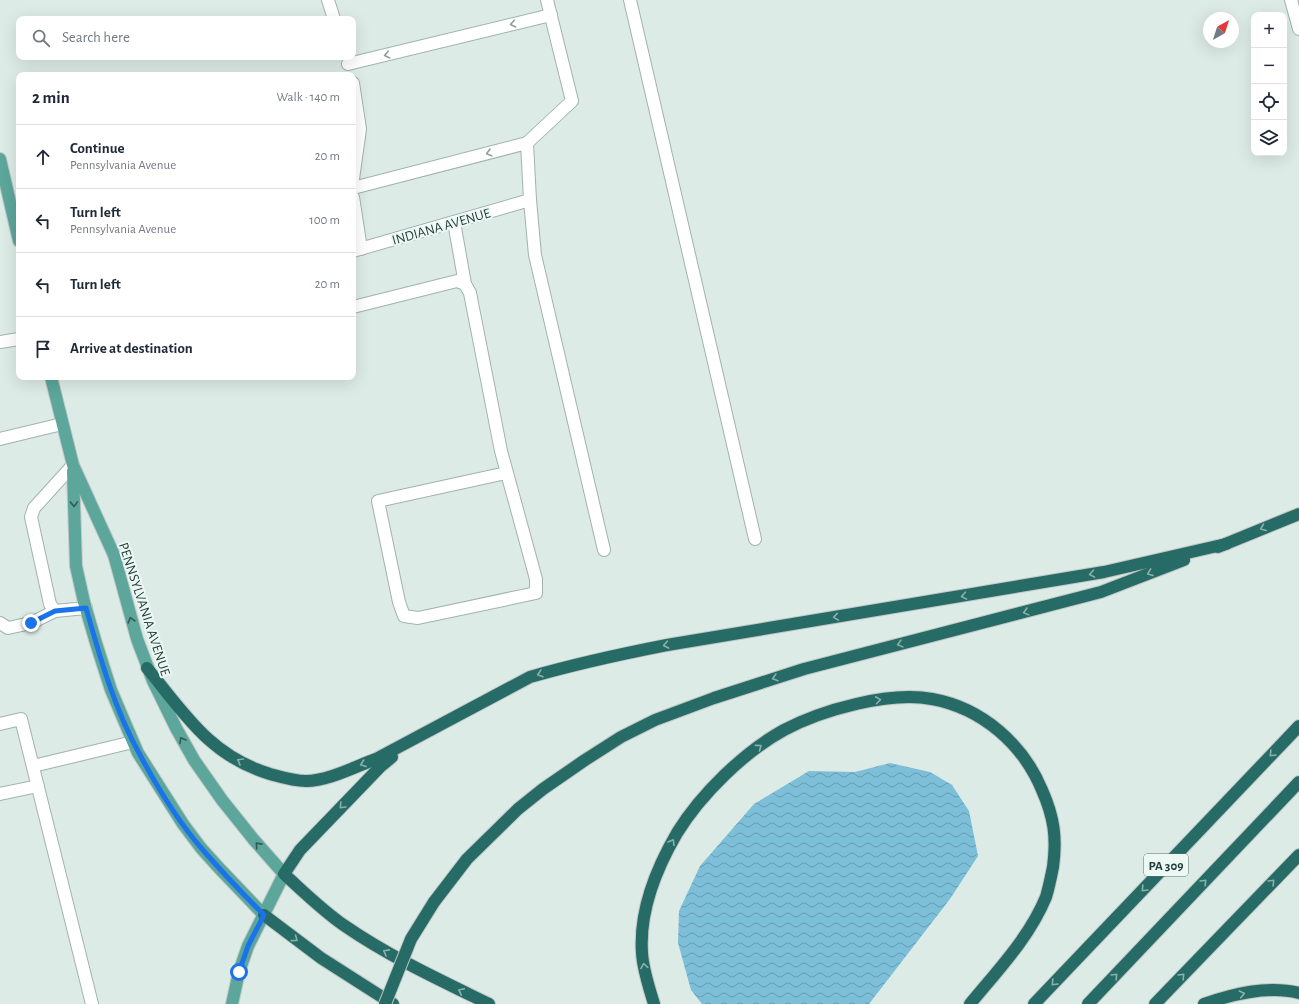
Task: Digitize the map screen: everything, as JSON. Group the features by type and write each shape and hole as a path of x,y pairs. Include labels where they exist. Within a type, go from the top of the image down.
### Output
{"highway":[{"path":"384,1004 411,939 434,902 467,859 518,809 584,760 621,737 655,720 714,698 804,669 1101,592 1299,514"},
{"path":"148,668 189,720 216,747 245,765 276,776 307,781 336,776 376,759 530,677 596,659 667,645 1104,572 1226,544"},
{"path":"654,1004 645,976 642,953 644,916 652,882 666,851 682,825 701,800 734,767 757,748 784,730 839,708 866,702 909,697 931,699 960,707 986,721 1000,731 1022,754 1038,778 1052,817 1055,831 1055,846 1051,879 1046,895 1031,927 970,1004"},
{"name":"PA 309","path":"1034,1004 1299,726"},
{"path":"411,740 380,767 300,850 284,874 343,925 381,949 433,977 489,1004"},
{"name":"PA 309","path":"1088,1004 1299,782"},
{"path":"1155,1004 1299,855"},
{"path":"264,915 321,958 393,1004"},
{"path":"1204,1004 1258,991 1277,990 1299,993"}],"main road":[{"path":"0,159 16,228"},
{"name":"PENNSYLVANIA AVENUE","path":"52,380 72,465 114,555 137,639 153,681 176,728 194,760 222,800 284,874"},
{"name":"PENNSYLVANIA AVENUE","path":"72,465 76,566 86,608 111,690 133,742 154,779 183,824 201,848 236,887 264,915"},
{"path":"232,1004 239,972 248,946 284,874"}],"street":[{"path":"329,0 333,16"},
{"path":"356,187 527,143 572,101 547,0"},
{"path":"630,0 755,539"},
{"path":"1291,0 1299,28"},
{"path":"349,65 551,15"},
{"path":"356,103 360,129 356,158"},
{"path":"527,143 535,256 604,550"},
{"name":"INDIANA AVENUE","path":"357,250 530,200"},
{"path":"454,222 465,284 470,293 501,451 536,579 536,593 418,618 404,616 399,602 378,501 506,473"},
{"path":"356,237 357,250"},
{"path":"356,306 456,281 465,284"},
{"path":"0,342 16,339"},
{"path":"0,439 62,424"},
{"path":"55,611 50,604 31,517 34,508 72,465"},
{"path":"0,623 8,628 31,623 55,611 86,608"},
{"path":"0,724 21,719 92,1004"},
{"path":"33,766 133,742"},
{"path":"0,794 38,786"}],"water":[{"path":"890,763 930,772 952,785 969,811 978,856 950,899 869,1004 702,1004 691,990 678,943 679,911 700,866 754,804 809,771 855,772"}],"route":[{"path":"31,623 55,611 86,608 111,690 138,753 168,802 201,848 236,887 264,915 248,946 239,972"}]}
